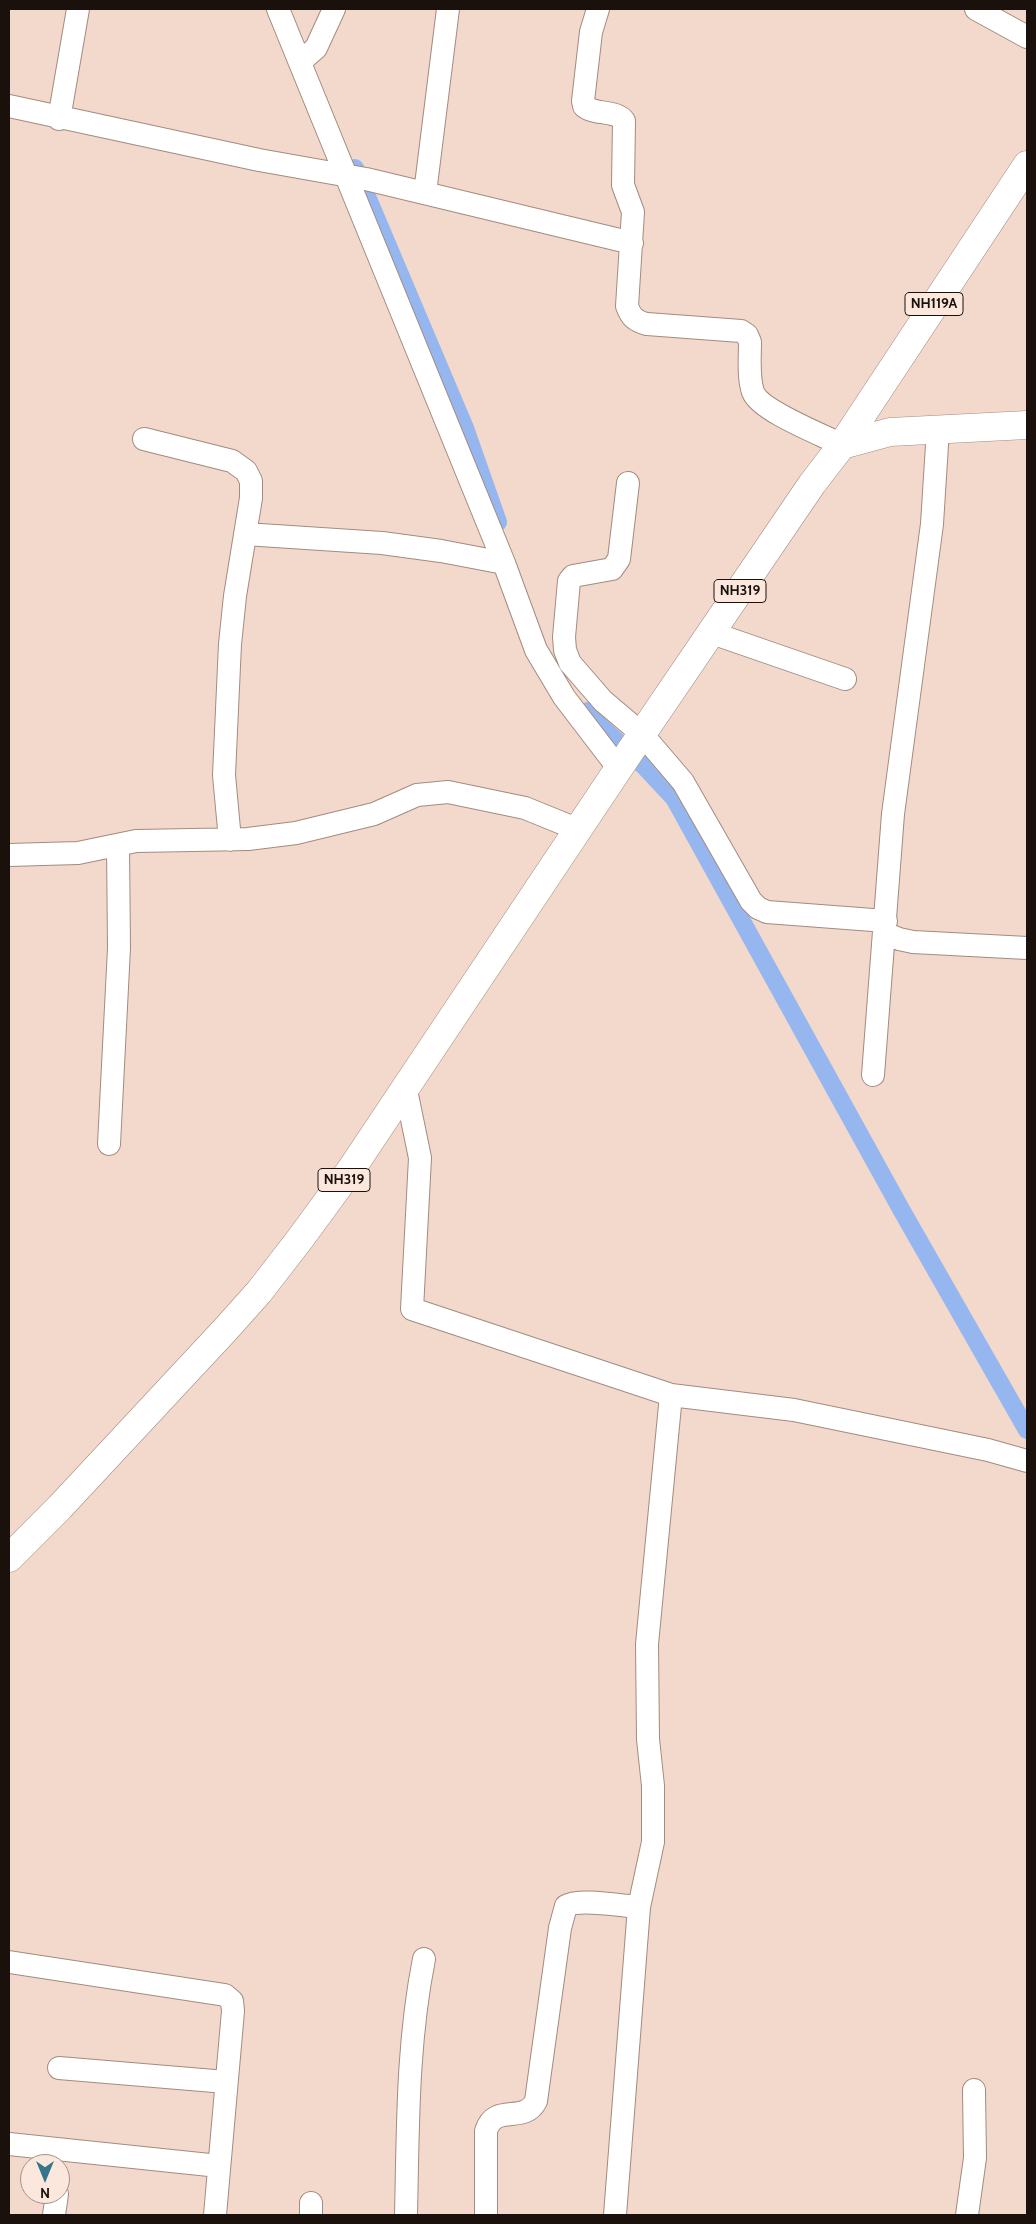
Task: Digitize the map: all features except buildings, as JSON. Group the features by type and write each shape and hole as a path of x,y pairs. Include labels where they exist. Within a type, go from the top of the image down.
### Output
{"highway":[{"name":"NH119A","path":"842,445 1027,165"},
{"path":"842,445 890,432 1027,424"},
{"name":"NH319","path":"9,1558 176,1384 259,1292 352,1168 406,1090 631,750 812,484 842,445"}],"street":[{"path":"59,118 78,9"},
{"path":"278,9 307,56 356,177 528,631 564,697 631,750 683,782 751,901 758,908 767,912 885,927 899,939 913,942 1027,948"},
{"path":"307,56 334,9"},
{"path":"425,193 448,9"},
{"path":"598,9 591,32 583,101 584,106 591,110 623,119 622,185 632,207 632,243 627,306 630,316 637,321 647,324 741,332 747,335 750,342 751,384 754,395 764,405 776,412 842,445"},
{"path":"976,9 1027,38"},
{"path":"9,106 259,160 356,177 632,243"},
{"path":"873,1075 893,814 932,524 938,429"},
{"path":"144,439 232,462 246,471 251,481 251,498 235,596 226,701 224,775 230,840"},
{"path":"628,483 619,559 616,566 612,569 573,576 568,581 564,637 565,650 570,663 603,701 631,750"},
{"path":"245,534 382,542 441,551 504,564"},
{"path":"712,633 846,680"},
{"path":"9,855 78,853 136,841 248,839 320,829 374,814 417,795 448,792 525,808 579,830"},
{"path":"109,1144 119,948 118,845"},
{"path":"406,1090 420,1158 412,1309 671,1395 794,1410 988,1450 1027,1462"},
{"path":"615,2215 639,1907 654,1842 653,1786 648,1739 647,1644 671,1395"},
{"path":"486,2215 486,2131 489,2121 496,2116 532,2110 536,2101 560,1928 566,1906 571,1903 582,1903 639,1907"},
{"path":"406,2215 409,2074 416,1999 424,1959"},
{"path":"9,1962 225,1995 232,2001 233,2011 215,2215"},
{"path":"59,2068 226,2082"},
{"path":"967,2215 974,2158 974,2090"},
{"path":"9,2144 219,2166"}],"waterway":[{"path":"355,168 465,428 498,522"},
{"path":"588,711 600,726 644,766 674,798 902,1211 1027,1430"}]}
